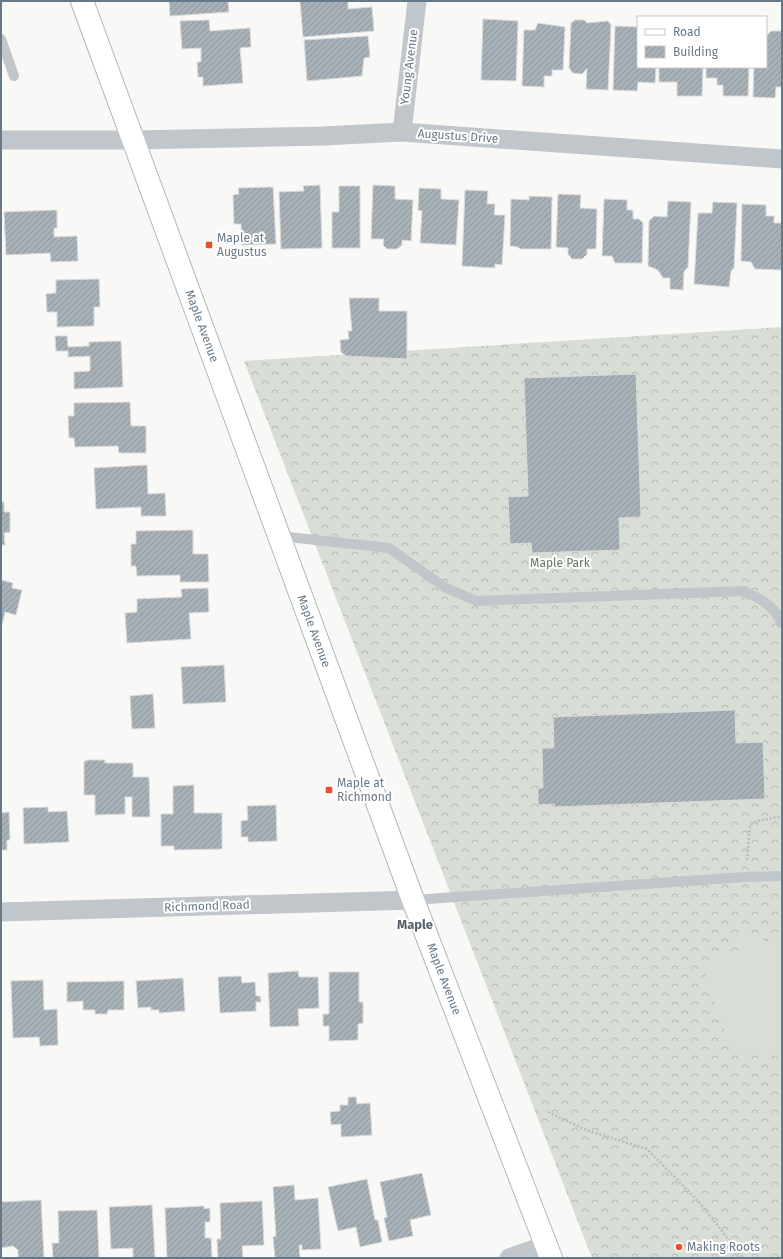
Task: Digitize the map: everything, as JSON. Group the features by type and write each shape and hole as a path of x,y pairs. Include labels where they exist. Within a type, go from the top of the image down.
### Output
{"main road":[{"name":"Maple Avenue","path":"82,1 413,900 549,1252"}],"street":[{"name":"Young Avenue","path":"402,132 417,1"},
{"name":"Augustus Drive","path":"1,140 134,140 323,136 402,132 782,160"},
{"name":"Richmond Road","path":"1,912 413,900"},
{"path":"509,1258 549,1252"}],"lane":[{"path":"1,39 14,76"},
{"path":"279,536 389,548 446,588 477,601 744,591 760,598 777,613 782,623"},
{"path":"413,900 745,877 782,876"}],"path":[{"path":"745,877 750,825 758,821 782,816"},
{"path":"548,1112 586,1130 647,1149 700,1203 743,1258"}],"green space":[{"name":"Maple Park","path":"782,327 782,1258 592,1258 244,361"},
{"path":"738,934 762,939 782,951 782,1058 765,1053 750,1054 740,1051 729,1041 705,978 707,965 716,956 727,952 738,953"}],"building":[{"path":"169,1 228,1 229,12 170,16"},
{"path":"300,1 348,1 348,9 372,7 374,31 303,37"},
{"path":"483,19 518,21 516,81 481,80"},
{"path":"209,20 210,31 250,28 251,47 240,48 243,83 203,86 203,77 198,77 197,62 201,62 201,48 182,49 180,21"},
{"path":"575,20 584,20 587,23 608,21 611,25 608,90 586,89 587,68 582,74 573,73 569,68 571,23"},
{"path":"538,23 565,27 563,70 552,70 552,76 544,76 544,87 522,86 524,30 535,30"},
{"path":"615,26 637,27 637,68 656,68 655,83 638,82 637,91 613,90"},
{"path":"771,31 782,31 782,87 776,87 775,98 753,97 754,68 767,68 767,36"},
{"path":"368,36 370,57 364,58 362,76 307,81 304,40"},
{"path":"659,68 703,68 702,96 677,96 677,82 659,82"},
{"path":"706,68 749,68 748,96 723,96 723,85 717,85 717,78 706,78"},
{"path":"320,185 322,248 281,249 279,192 304,191 303,186"},
{"path":"373,185 395,186 395,199 413,200 411,241 402,240 402,245 397,249 387,249 383,245 384,239 371,239"},
{"path":"339,186 360,186 360,248 332,248 332,212 339,212"},
{"path":"273,187 276,244 242,245 241,224 234,224 233,195 239,194 238,188"},
{"path":"419,188 441,189 441,199 459,200 456,245 420,243 422,211 418,210"},
{"path":"465,190 488,191 487,204 495,204 494,215 505,215 502,265 495,264 495,268 462,266"},
{"path":"558,194 581,195 580,208 597,209 596,249 587,249 587,254 582,259 572,259 568,254 568,248 556,247"},
{"path":"529,196 552,197 551,249 520,249 518,247 510,246 511,199 529,200"},
{"path":"604,199 627,200 627,210 633,210 633,219 639,219 643,223 642,263 615,263 612,256 602,256"},
{"path":"668,201 691,202 688,267 684,271 683,290 670,289 670,278 663,278 658,270 648,266 649,221 654,216 667,217"},
{"path":"713,202 737,203 734,268 731,271 729,287 694,284 698,213 712,213"},
{"path":"742,204 766,205 766,216 774,216 774,223 782,223 782,270 755,269 751,262 741,261"},
{"path":"57,210 57,228 54,228 54,237 77,236 78,261 51,262 50,253 6,255 4,212"},
{"path":"99,279 100,307 94,307 94,326 57,327 57,312 47,312 46,294 56,293 56,280"},
{"path":"349,298 379,298 379,311 407,311 407,359 346,356 341,352 340,340 349,339 348,331 352,331"},
{"path":"55,336 67,336 68,347 89,346 89,342 121,341 123,387 74,389 74,372 90,371 90,356 68,357 68,351 56,351"},
{"path":"636,374 641,517 619,518 620,550 532,553 531,543 510,544 508,497 528,496 524,378"},
{"path":"130,402 131,426 146,426 146,453 119,453 118,446 75,447 74,438 69,438 68,416 74,416 74,403"},
{"path":"147,465 148,494 165,493 166,516 141,516 141,507 96,509 94,468"},
{"path":"1,502 4,502 4,512 10,512 10,532 4,533 5,545 1,545"},
{"path":"193,530 193,554 208,554 209,582 180,582 180,575 137,576 136,566 131,566 131,544 136,544 136,531"},
{"path":"1,580 13,583 12,588 22,590 16,615 5,612 2,625 1,624"},
{"path":"208,588 209,612 189,613 191,639 127,643 125,613 137,612 137,599 182,597 181,589"},
{"path":"224,665 226,702 183,704 181,667"},
{"path":"153,694 155,728 132,729 130,696"},
{"path":"735,710 736,743 763,742 765,799 554,807 554,804 538,805 538,788 543,788 542,748 554,748 553,717"},
{"path":"87,760 105,760 105,763 133,763 133,777 149,777 150,817 132,817 132,797 125,797 125,814 95,815 95,795 84,795 84,762"},
{"path":"194,785 194,813 222,813 222,849 174,850 174,846 161,846 161,814 173,814 173,786"},
{"path":"276,805 277,841 248,842 248,837 241,837 241,821 248,820 247,806"},
{"path":"48,807 48,812 67,811 69,842 24,844 23,808"},
{"path":"9,812 10,840 7,840 7,850 1,850 1,813"},
{"path":"298,971 299,977 318,977 319,1008 298,1009 299,1026 270,1027 268,973"},
{"path":"329,972 359,972 359,1002 363,1002 363,1023 358,1024 358,1040 329,1041 329,1026 323,1026 323,1014 329,1014"},
{"path":"241,976 242,983 255,982 256,996 260,996 261,1002 256,1002 256,1011 220,1013 218,977"},
{"path":"183,978 185,1011 159,1013 159,1010 151,1010 151,1007 138,1008 136,981"},
{"path":"43,980 44,1010 57,1009 58,1045 40,1046 39,1037 13,1038 11,981"},
{"path":"124,981 124,1010 108,1010 107,1014 95,1014 95,1010 83,1010 83,1001 67,1002 67,982"},
{"path":"348,1097 356,1097 357,1104 370,1103 372,1135 341,1137 341,1124 331,1125 330,1112 340,1111 340,1105 348,1105"},
{"path":"422,1173 431,1215 410,1220 413,1236 389,1241 384,1218 387,1217 380,1182"},
{"path":"367,1179 375,1220 378,1220 382,1242 360,1247 356,1227 338,1231 328,1187"},
{"path":"294,1185 295,1200 318,1198 321,1249 302,1250 302,1245 299,1245 300,1258 275,1258 273,1237 276,1236 273,1187"},
{"path":"41,1200 44,1258 18,1258 18,1250 13,1246 1,1248 1,1202"},
{"path":"262,1201 264,1245 242,1246 243,1258 218,1258 217,1239 221,1239 220,1203"},
{"path":"152,1205 155,1258 133,1258 133,1248 111,1249 109,1207"},
{"path":"204,1206 204,1209 210,1208 210,1222 205,1222 205,1238 211,1238 212,1258 167,1258 165,1208"},
{"path":"97,1210 99,1258 53,1258 52,1243 59,1243 58,1211"}],"place":[{"name":"Maple at Augustus","path":"209,245"},
{"name":"Maple at Richmond","path":"329,790"},
{"name":"Making Roots","path":"679,1247"}],"district":[{"name":"Maple","path":"415,924"}]}
